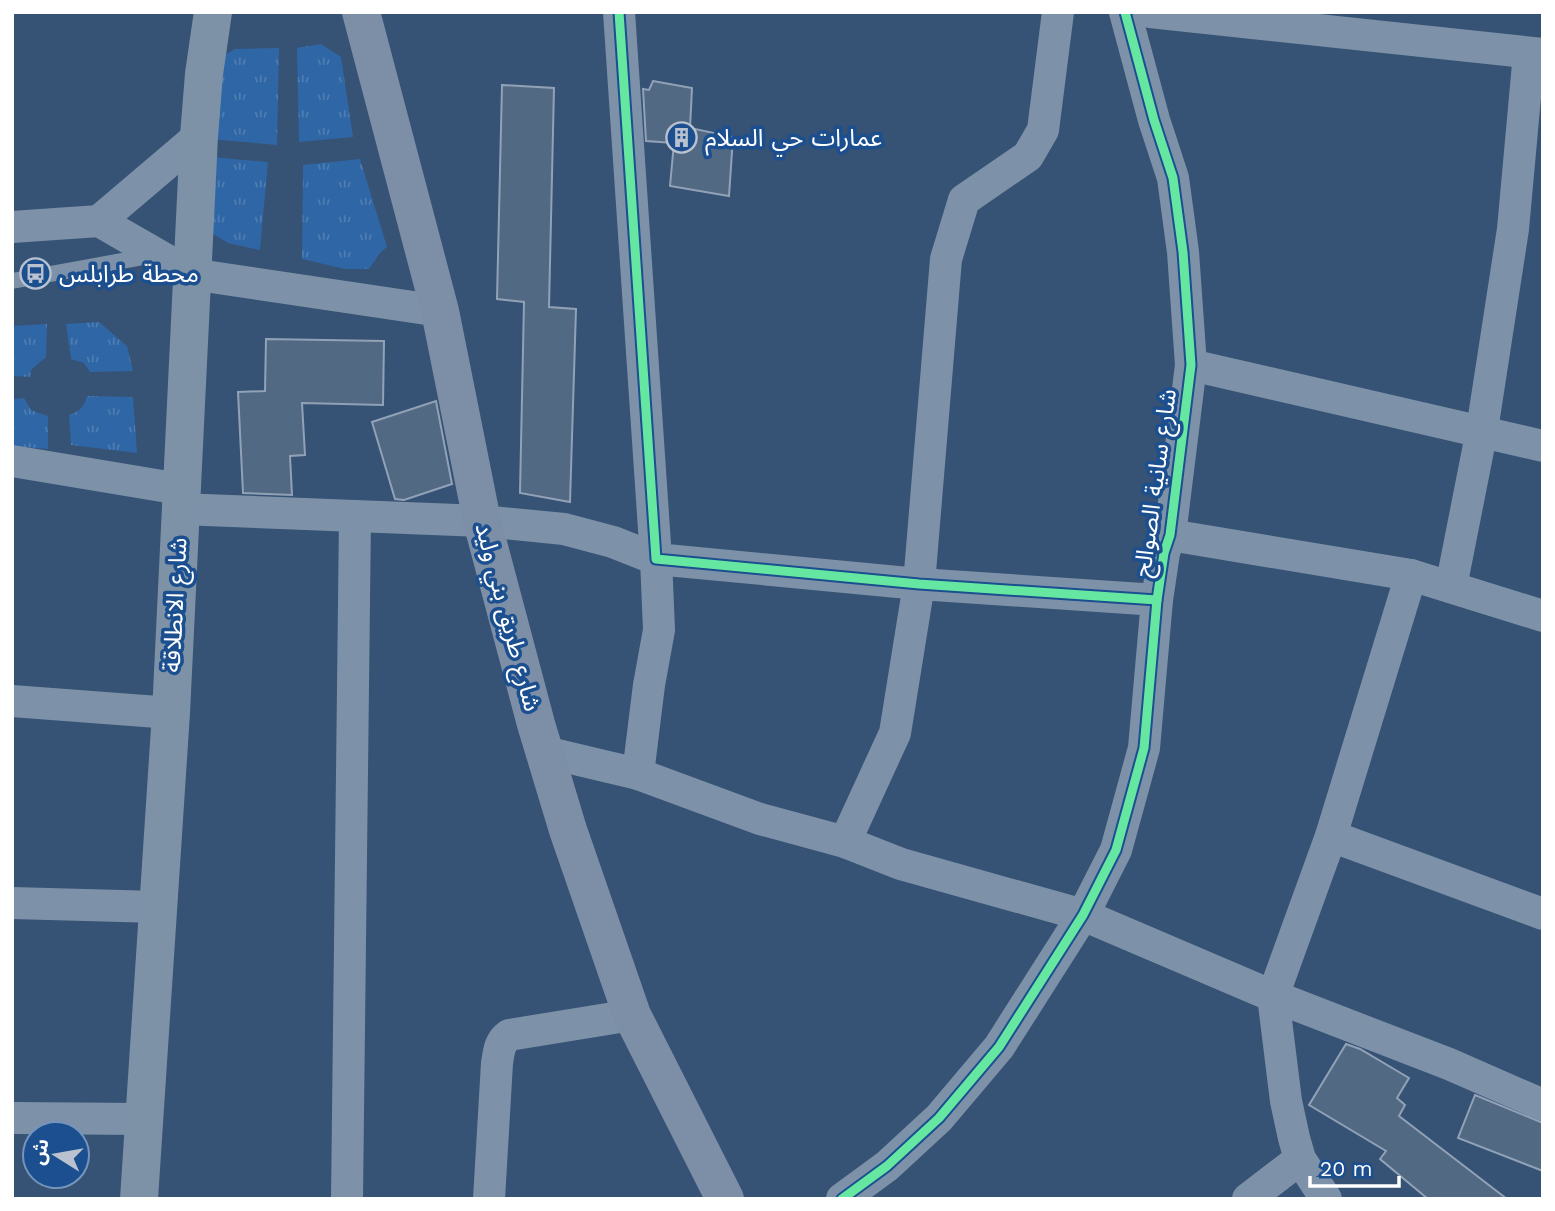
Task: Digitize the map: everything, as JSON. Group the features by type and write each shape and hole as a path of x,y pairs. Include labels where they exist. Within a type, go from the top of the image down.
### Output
{"highway":[{"name":"شارع الانطلاقة","path":"139,1199 142,1119 171,713 199,136 213,12"}],"main road":[{"name":"شارع طريق بني وليد","path":"362,12 440,311 482,521 568,830 632,1015 725,1199"}],"street":[{"path":"619,12 659,630 638,774"},
{"path":"845,842 895,733 919,584 946,259 964,200 1028,156 1043,130 1058,12"},
{"name":"شارع سانية الصوالح","path":"842,1199 887,1166 940,1118 999,1047 1083,915 1116,849 1144,748 1157,600 1164,554 1170,535 1191,365 1183,252 1173,178 1154,120 1125,12"},
{"path":"1150,12 1536,53 1513,229 1482,430 1451,587"},
{"path":"99,221 199,136"},
{"path":"12,227 99,221 191,274 440,311"},
{"path":"1191,365 1543,446"},
{"path":"12,461 180,499 355,516 482,521 564,529 613,542 656,559 919,584 1157,600"},
{"path":"347,1199 355,516"},
{"path":"1170,535 1411,575 1543,616"},
{"path":"1326,1199 1300,1159 1286,1101 1273,996 1332,836 1411,575"},
{"path":"12,701 171,713"},
{"path":"545,752 638,774 760,818 845,842 901,864 1083,915 1273,996 1449,1064 1543,1105"},
{"path":"1332,836 1543,914"},
{"path":"12,903 158,906"},
{"path":"489,1199 497,1063 500,1044 504,1038 632,1015"},
{"path":"12,1118 142,1119"},
{"path":"1248,1199 1300,1159"}],"lane":[{"path":"12,281 157,254"}],"green space":[{"path":"321,44 341,57 353,137 299,142 297,48"},
{"path":"279,48 277,145 210,139 226,54 235,49"},
{"path":"210,157 268,162 260,250 228,243 205,229"},
{"path":"360,159 387,247 369,269 345,269 302,259 303,165"},
{"path":"99,322 127,346 133,371 90,372 84,363 71,359 66,324"},
{"path":"47,324 46,357 31,370 30,377 12,376 12,326"},
{"path":"87,396 133,397 137,453 71,445 69,415 81,408"},
{"path":"24,398 31,410 48,416 48,449 12,446 12,399"}],"building":[{"name":"عمارات حي السلام","path":"653,81 692,88 690,128 733,137 729,196 670,186 674,143 646,141 643,89 649,90"},
{"path":"502,85 554,88 549,307 576,309 570,502 520,493 524,302 497,299"},
{"path":"266,339 384,341 383,405 302,403 305,455 290,456 292,495 243,493 238,392 265,391"},
{"path":"436,401 452,484 404,500 395,499 372,422"},
{"path":"1346,1044 1360,1049 1409,1078 1397,1098 1405,1105 1399,1116 1507,1199 1428,1199 1380,1159 1386,1151 1309,1105"},
{"path":"1475,1095 1543,1123 1543,1171 1458,1138"}],"cycle path":[{"path":"619,12 656,559 919,584 1157,600"},
{"path":"842,1199 887,1166 939,1118 999,1047 1083,915 1116,850 1144,748 1157,600 1164,553 1170,535 1191,365 1183,252 1173,178 1154,120 1125,12"}],"place":[{"name":"عمارات حي السلام","path":"682,138"},
{"name":"محطة طرابلس","path":"36,274"}]}
